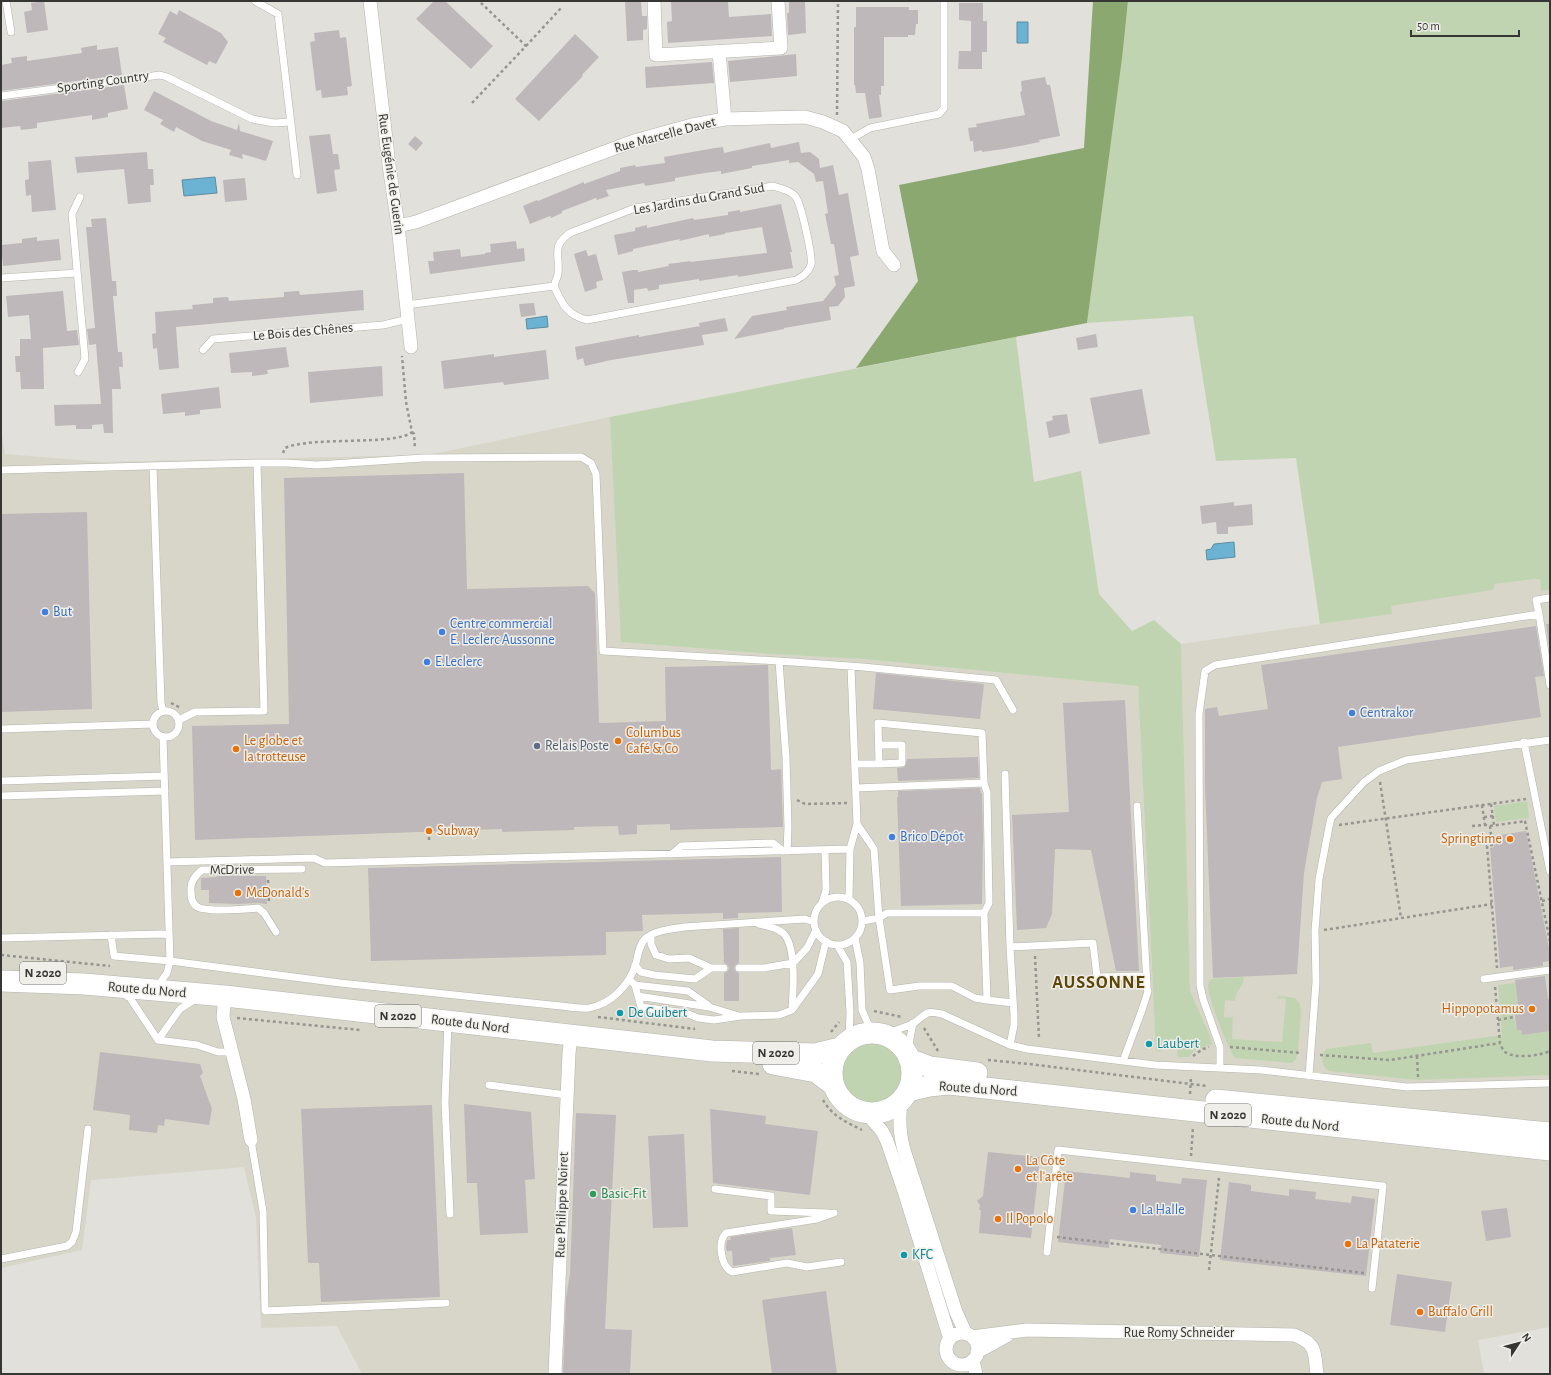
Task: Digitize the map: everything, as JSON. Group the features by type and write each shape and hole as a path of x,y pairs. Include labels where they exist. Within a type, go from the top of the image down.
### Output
{"main road":[{"name":"Route du Nord","path":"1,969 37,972 84,984"},
{"name":"Route du Nord","path":"1,981 84,984 225,996 712,1051 815,1054 845,1044"},
{"path":"878,1034 893,1039 908,1056 912,1070 911,1081 904,1096 894,1107 876,1114 865,1122 853,1109 827,1091 835,1056 845,1044 860,1035 878,1034"},
{"name":"Route du Nord","path":"712,1051 816,1072 827,1091"},
{"name":"Route du Nord","path":"908,1056 939,1068 1125,1091 1550,1134"},
{"name":"Route du Nord","path":"904,1096 929,1086 948,1084 1550,1150"}],"street":[{"name":"Rue Eugénie de Guerin","path":"370,1 388,158 398,226 411,347"},
{"path":"654,1 656,55 781,48 778,1"},
{"path":"720,52 725,119"},
{"name":"Rue Marcelle Davet","path":"398,226 416,222 634,141 692,125 725,119 805,117 823,122 843,131 851,139 864,158 868,169 883,251 894,265"},
{"path":"225,996 223,1016 244,1099 251,1140"},
{"name":"Rue Philippe Noiret","path":"555,1374 567,1095 571,1036"},
{"path":"904,1096 899,1125 900,1137 956,1312 969,1335 976,1343 976,1374"},
{"path":"865,1122 882,1131 887,1141 910,1209 950,1339"},
{"name":"Rue Romy Schneider","path":"969,1335 1027,1330 1294,1335 1302,1338 1312,1348 1317,1360 1317,1374"},
{"path":"969,1335 957,1334 950,1339 946,1347 946,1352 951,1360 960,1369 975,1356 1013,1332"}],"lane":[{"path":"6,1 11,32"},
{"path":"255,1 278,14 297,175"},
{"path":"851,139 870,128 939,114 944,108 944,1"},
{"name":"Sporting Country","path":"1,96 160,75 167,77 252,119 274,123 291,122"},
{"name":"Les Jardins du Grand Sud","path":"773,186 787,190 795,195 801,208 811,263 807,273 796,280 587,320 577,318 571,314 561,302 554,286 558,274 558,245 563,238 570,233 635,208 773,186"},
{"path":"78,372 85,359 72,214 80,197"},
{"path":"1,278 77,273"},
{"path":"406,305 554,286"},
{"name":"Le Bois des Chênes","path":"203,350 213,340 383,325 408,319"},
{"path":"1,470 257,463 317,465 415,459 581,457 591,463 596,474 603,652 779,661 996,680 1013,710"},
{"path":"179,720 195,712 264,711 257,463"},
{"path":"153,466 161,703 163,711"},
{"path":"1549,598 1536,600 1550,685"},
{"path":"1220,1067 1220,1047 1203,999 1200,985 1199,714 1205,671 1215,665 1539,614"},
{"path":"779,661 788,799 785,851"},
{"path":"849,899 850,849 857,824 851,667"},
{"path":"163,711 171,712 179,720 178,729 172,736 163,737 155,731 153,724 156,716 163,711"},
{"path":"879,764 878,723 982,733 984,783 987,792 989,903 984,913 987,1000"},
{"path":"1,729 153,724"},
{"path":"154,990 167,973 170,961 163,737"},
{"path":"1309,1076 1316,982 1316,931 1319,879 1328,827 1331,818 1364,782 1379,771 1406,760 1524,742 1550,740"},
{"path":"1524,742 1538,819 1550,871"},
{"path":"855,764 902,763 902,745 879,745"},
{"path":"1005,774 1010,947 1014,1025 1010,1045"},
{"path":"1,781 164,776"},
{"path":"856,788 984,783"},
{"path":"1,796 165,791"},
{"path":"1123,1061 1148,992 1137,806"},
{"path":"857,824 874,849 879,918 890,990 914,986 952,986 975,998 1013,1003"},
{"path":"167,862 314,858 325,863 850,849"},
{"path":"739,968 764,968 793,963 807,948 815,926 815,915 822,903 826,890 825,850"},
{"name":"McDrive","path":"264,913 258,908 204,910 195,906 191,899 190,887 194,877 202,870 302,868"},
{"path":"111,935 114,956 170,961 340,983 589,1008 609,999 620,991 629,979 640,947 645,939 651,935 668,929 805,919 815,926 820,936 826,941 837,945 844,944 855,938 862,927 859,908 849,899 835,897 822,903"},
{"path":"264,913 276,932"},
{"path":"862,920 879,918 887,913 984,913"},
{"path":"753,923 772,927 783,933 788,940 793,963 792,1010"},
{"path":"1,938 169,935"},
{"path":"651,935 651,944 656,955 669,959 689,958 711,968 724,968"},
{"path":"855,938 860,963 862,1010 878,1034 913,1023 925,1014 934,1012 942,1014 1010,1045 1027,1049 1155,1065 1261,1070 1413,1088 1550,1083"},
{"path":"635,984 641,1006 686,1013 698,1018 714,1020 741,1016 779,1015 792,1010 818,974 826,941"},
{"path":"1010,947 1093,943 1097,977 1141,976 1148,992"},
{"path":"837,945 847,962 850,1012 845,1044"},
{"path":"635,965 641,972 654,976 695,979 711,968"},
{"path":"1484,979 1550,970"},
{"path":"629,979 635,984 688,991 709,1007"},
{"path":"111,987 130,998 158,1040 196,1045 218,1052 232,1052"},
{"path":"158,1040 180,1009 202,995"},
{"path":"638,996 709,1007 741,1016"},
{"path":"448,1022 445,1103 450,1214"},
{"path":"908,1056 913,1023"},
{"path":"489,1085 567,1095"},
{"path":"1,1259 67,1246 72,1242 76,1232 88,1130"},
{"path":"251,1140 263,1211 265,1311 446,1303"},
{"path":"1047,1252 1058,1150 1383,1186 1372,1288"},
{"path":"715,1189 771,1196 771,1211 834,1213 817,1219 726,1233 722,1236 721,1241 723,1264 728,1270 732,1272 787,1264 807,1267 841,1262"}],"path":[{"path":"479,1 526,46"},
{"path":"837,128 838,1"},
{"path":"472,103 562,6"},
{"path":"411,347 401,351 406,402 412,432 414,434 415,459"},
{"path":"282,463 281,455 285,448 291,446 309,443 394,438 409,435 412,432"},
{"path":"1379,771 1400,918"},
{"path":"1328,827 1535,797"},
{"path":"788,799 794,799 806,804 856,803"},
{"path":"1491,804 1494,815 1494,825"},
{"path":"1482,805 1485,825"},
{"path":"1484,817 1494,815"},
{"path":"1472,826 1490,826 1538,819"},
{"path":"1525,821 1550,941"},
{"path":"1490,826 1492,845 1487,846 1498,970 1495,986 1500,1043 1504,1051 1512,1055 1533,1056 1550,1051"},
{"path":"429,831 429,840"},
{"path":"264,913 269,910 267,874"},
{"path":"1542,901 1550,899"},
{"path":"1316,931 1492,904"},
{"path":"1032,1038 1039,1039 1034,946"},
{"path":"868,1010 904,1018"},
{"path":"1498,1020 1514,1017"},
{"path":"924,1028 940,1053"},
{"path":"1191,1084 1192,1056 1210,1047 1230,1047 1390,1060 1500,1043"},
{"path":"827,1091 833,1113 841,1120 865,1122"},
{"path":"1191,1165 1194,1120"},
{"path":"1209,1270 1220,1168"},
{"path":"1049,1236 1374,1274"}],"shaded area":[{"name":"AUSSONNE","path":"610,417 622,642 769,654 863,659 1138,686 1156,1051 1161,1051 1167,1044 1177,1044 1178,1056 1191,1053 1181,644 1391,614 1390,606 1493,590 1495,584 1539,579 1542,591 1550,590 1550,1327 1478,1340 1484,1374 362,1374 337,1326 261,1328 256,1218 244,1167 91,1180 82,1250 1,1268 1,429 5,454 102,462 428,455"}],"green space":[{"path":"1093,1 1128,1 1122,58 1087,323 856,368 918,281 899,185 1084,148"},
{"path":"1128,1 1550,1 1550,590 1541,591 1540,580 1536,579 1495,584 1493,590 1391,606 1392,614 1320,624 1296,458 1216,461 1193,316 1087,323"},
{"path":"1016,337 1034,482 1081,471 1099,594 1132,631 1154,620 1181,644 1190,991 1210,1036 1212,1044 1195,1050 1188,1057 1178,1057 1176,1044 1167,1044 1161,1051 1156,1051 1138,686 863,659 769,654 621,642 610,417"},
{"path":"1527,801 1529,818 1496,822 1494,806"},
{"path":"1244,977 1243,983 1236,994 1235,1001 1225,1000 1224,1017 1233,1017 1232,1039 1282,1042 1286,999 1276,998 1279,996 1295,998 1300,1004 1301,1011 1298,1050 1296,1059 1292,1063 1235,1058 1223,1034 1209,993 1208,985 1211,979"},
{"path":"1515,983 1518,1004 1513,1005 1515,1014 1513,1015 1517,1030 1521,1030 1523,1035 1550,1031 1550,1075 1417,1080 1329,1071 1324,1065 1323,1053 1326,1049 1371,1043 1373,1053 1502,1035 1498,985"},
{"path":"872,1042 890,1047 895,1051 899,1056 904,1074 899,1092 895,1097 890,1101 872,1106 854,1101 849,1097 845,1092 840,1074 845,1056 849,1051 854,1047"}],"water":[{"path":"1017,22 1028,22 1028,43 1017,43"},
{"path":"215,177 217,193 184,196 182,180"},
{"path":"547,316 548,327 527,329 526,319"},
{"path":"1234,542 1235,557 1207,560 1206,550 1211,549 1214,544"}],"building":[{"path":"44,1 48,30 27,33 24,12 32,10 31,3"},
{"path":"434,1 445,1 493,46 471,69 416,19"},
{"path":"625,1 641,1 642,16 647,16 647,29 643,30 643,40 627,41"},
{"path":"671,1 728,1 729,17 771,14 772,36 668,43 667,22 672,21"},
{"path":"789,1 805,1 806,33 788,35 787,13 789,13"},
{"path":"959,3 983,3 983,21 987,21 987,52 982,52 982,69 958,69 959,51 971,51 971,21 959,20"},
{"path":"856,7 909,7 909,10 918,10 918,24 916,24 915,35 908,35 908,37 884,37 884,86 881,86 881,95 879,95 882,117 869,119 865,93 856,93 854,85 854,27 856,27"},
{"path":"179,10 221,33 228,42 216,64 209,61 207,65 163,42 166,38 158,34 170,11 177,15"},
{"path":"339,30 340,38 346,37 352,86 347,87 348,95 322,98 321,90 316,91 310,42 315,41 314,33"},
{"path":"575,34 599,57 582,75 583,76 539,121 515,99"},
{"path":"97,45 97,50 118,47 122,75 1,91 1,65 12,63 11,58 27,56 27,61 82,53 81,48"},
{"path":"796,54 797,76 730,82 728,61"},
{"path":"712,62 714,83 646,88 645,67"},
{"path":"1045,77 1047,85 1050,85 1060,136 1039,140 1040,142 1004,149 974,152 973,141 970,141 968,128 977,127 976,124 1025,115 1020,92 1022,91 1021,81"},
{"path":"124,85 128,109 108,113 108,117 92,120 92,115 37,123 37,128 21,130 20,126 1,128 1,101"},
{"path":"154,91 211,121 237,130 239,123 240,131 273,141 266,161 242,154 243,159 229,155 231,150 202,141 176,127 174,132 160,124 163,120 144,110"},
{"path":"330,134 333,154 338,154 340,169 334,170 337,191 317,194 309,136"},
{"path":"415,136 423,143 416,151 408,144"},
{"path":"799,142 801,153 810,152 819,159 820,168 833,165 839,195 848,193 859,255 850,257 855,286 844,288 845,297 838,306 829,307 831,320 734,339 752,316 787,310 786,307 823,301 836,285 834,276 839,275 834,244 831,244 825,214 828,213 823,181 816,182 814,174 798,162 789,163 789,160 752,166 752,168 721,174 721,171 705,173 675,178 675,181 645,186 644,183 606,190 609,196 597,200 596,198 562,211 562,213 551,218 550,216 530,224 523,206 584,182 584,184 620,171 620,168 635,165 636,167 665,163 664,157 723,147 724,153 770,143 771,148"},
{"path":"147,152 148,169 153,169 154,185 150,185 151,202 128,204 124,169 77,173 75,157"},
{"path":"51,160 56,210 32,212 31,195 26,196 25,180 29,179 28,162"},
{"path":"245,178 247,200 225,202 223,180"},
{"path":"781,204 792,252 790,252 793,268 738,277 738,275 659,285 659,289 648,291 647,288 634,290 634,303 628,303 622,272 638,270 638,272 669,266 668,264 767,253 762,227 709,237 709,234 679,241 680,239 633,249 633,251 618,255 614,235 635,231 635,228 647,225 647,228 693,218 694,220 728,215 728,212 740,210 740,212"},
{"path":"106,218 112,281 116,281 117,296 113,296 118,352 122,352 123,367 119,367 121,389 112,389 113,433 104,433 103,424 92,425 92,429 76,429 76,425 55,426 54,405 101,404 96,344 89,345 87,329 95,328 86,227 92,227 91,219"},
{"path":"37,237 37,241 59,239 61,260 3,266 1,245 22,243 22,239"},
{"path":"516,241 517,249 524,248 525,261 430,274 428,261 434,261 433,252 460,249 461,257 485,254 491,252 490,244"},
{"path":"586,250 588,256 596,254 603,280 596,282 597,288 585,292 574,254"},
{"path":"363,290 364,310 176,327 179,368 159,370 157,348 153,349 152,334 156,333 155,312 193,309 192,305 213,303 213,298 228,297 229,301 284,297 284,292 299,291 300,295"},
{"path":"63,291 67,331 77,330 79,345 43,348 44,389 21,389 20,372 16,372 15,356 20,356 20,339 31,339 29,315 8,317 6,296"},
{"path":"534,303 536,315 521,317 519,304"},
{"path":"725,318 728,331 702,335 699,323"},
{"path":"700,326 704,345 611,360 585,366 583,358 577,360 575,347 639,335 639,337"},
{"path":"1096,334 1098,347 1078,350 1076,338"},
{"path":"286,347 289,367 267,370 268,374 252,376 252,372 231,373 229,353"},
{"path":"546,350 549,379 504,385 503,382 444,389 441,361 494,354 494,357"},
{"path":"382,366 383,396 310,403 308,372"},
{"path":"219,387 221,408 200,410 200,414 185,416 185,412 163,414 161,394"},
{"path":"1142,389 1150,434 1099,444 1090,398"},
{"path":"1067,414 1070,433 1049,438 1046,422 1053,420 1052,416"},
{"name":"Centre commercial E. Leclerc Aussonne","path":"464,473 467,589 588,586 595,593 599,723 666,721 665,667 768,665 771,770 781,769 783,827 670,830 670,824 637,825 637,834 619,835 618,826 574,827 574,830 502,832 502,829 195,840 192,726 289,724 284,478"},
{"path":"1234,502 1234,506 1252,504 1253,525 1228,527 1228,534 1217,534 1216,522 1202,524 1200,506"},
{"name":"But","path":"87,512 92,709 1,712 1,514"},
{"path":"1546,624 1550,624 1550,652"},
{"path":"1536,626 1544,676 1535,677 1541,717 1338,747 1342,779 1322,782 1317,798 1304,873 1297,974 1213,978 1205,788 1205,709 1217,707 1219,716 1268,709 1261,665"},
{"path":"876,673 984,684 980,719 873,709"},
{"path":"1125,700 1139,971 1116,971 1091,850 1055,849 1052,914 1046,928 1017,930 1012,815 1069,812 1063,703"},
{"path":"978,757 979,778 898,781 897,768 905,767 907,759"},
{"name":"Brico Dépôt","path":"980,788 982,793 983,838 982,904 901,906 898,791"},
{"path":"1526,831 1550,953 1550,961 1543,962 1543,966 1513,970 1513,966 1500,968 1490,848 1494,847 1493,836"},
{"path":"781,857 782,912 738,913 738,918 723,919 723,913 642,915 643,931 606,932 606,955 371,961 368,868"},
{"name":"McDonald's","path":"216,876 266,876 267,904 209,903 209,890 201,890 201,878 217,877"},
{"path":"739,928 739,963 735,965 734,968 736,972 739,973 739,1001 724,1001 724,973 728,971 729,968 727,964 724,963 723,929"},
{"name":"Hippopotamus","path":"1545,976 1548,999 1550,999 1550,1031 1522,1035 1521,1030 1517,1030 1513,1004 1518,1004 1515,980"},
{"path":"100,1052 200,1064 203,1073 200,1076 212,1109 209,1125 165,1119 164,1126 158,1125 157,1133 129,1130 130,1115 93,1110"},
{"path":"464,1104 531,1112 535,1179 525,1180 528,1233 480,1235 477,1183 467,1183"},
{"path":"432,1105 440,1297 321,1302 319,1263 308,1263 301,1109"},
{"path":"710,1109 766,1116 765,1124 818,1131 810,1195 713,1183"},
{"path":"576,1113 616,1115 605,1329 632,1330 630,1374 563,1374 566,1298 570,1274"},
{"path":"684,1134 688,1227 653,1228 648,1136"},
{"path":"988,1152 1040,1157 1031,1238 979,1233 981,1210 979,1210 980,1205 977,1201 983,1196"},
{"name":"La Halle","path":"1066,1171 1130,1178 1130,1172 1156,1175 1156,1181 1181,1184 1182,1178 1207,1180 1199,1257 1160,1253 1161,1245 1110,1239 1109,1248 1058,1242"},
{"path":"1229,1182 1251,1185 1251,1191 1289,1196 1289,1189 1316,1192 1315,1199 1351,1203 1352,1196 1375,1199 1366,1276 1220,1260"},
{"path":"1507,1208 1511,1237 1486,1241 1481,1211"},
{"path":"792,1228 796,1255 770,1258 770,1261 733,1266 732,1251 727,1251 726,1248 727,1240 731,1240 730,1237"},
{"name":"Buffalo Grill","path":"1397,1274 1452,1282 1445,1332 1390,1325"},
{"path":"826,1291 837,1374 772,1374 762,1300"}],"place":[{"name":"But","path":"45,612"},
{"name":"Centre commercial E. Leclerc Aussonne","path":"442,632"},
{"name":"E.Leclerc","path":"427,662"},
{"name":"Centrakor","path":"1352,713"},
{"name":"Columbus Café & Co","path":"618,741"},
{"name":"Relais Poste","path":"537,746"},
{"name":"Le globe et la trotteuse","path":"236,749"},
{"name":"Subway","path":"429,831"},
{"name":"Brico Dépôt","path":"892,837"},
{"name":"Springtime","path":"1510,839"},
{"name":"McDonald's","path":"238,893"},
{"name":"Hippopotamus","path":"1532,1009"},
{"name":"De Guibert","path":"620,1013"},
{"name":"Laubert","path":"1149,1044"},
{"name":"La Côte et l'arête","path":"1018,1169"},
{"name":"Basic-Fit","path":"593,1194"},
{"name":"La Halle","path":"1133,1210"},
{"name":"Il Popolo","path":"998,1219"},
{"name":"La Pataterie","path":"1348,1244"},
{"name":"KFC","path":"904,1255"},
{"name":"Buffalo Grill","path":"1420,1312"}],"district":[{"name":"AUSSONNE","path":"1099,983"}]}
